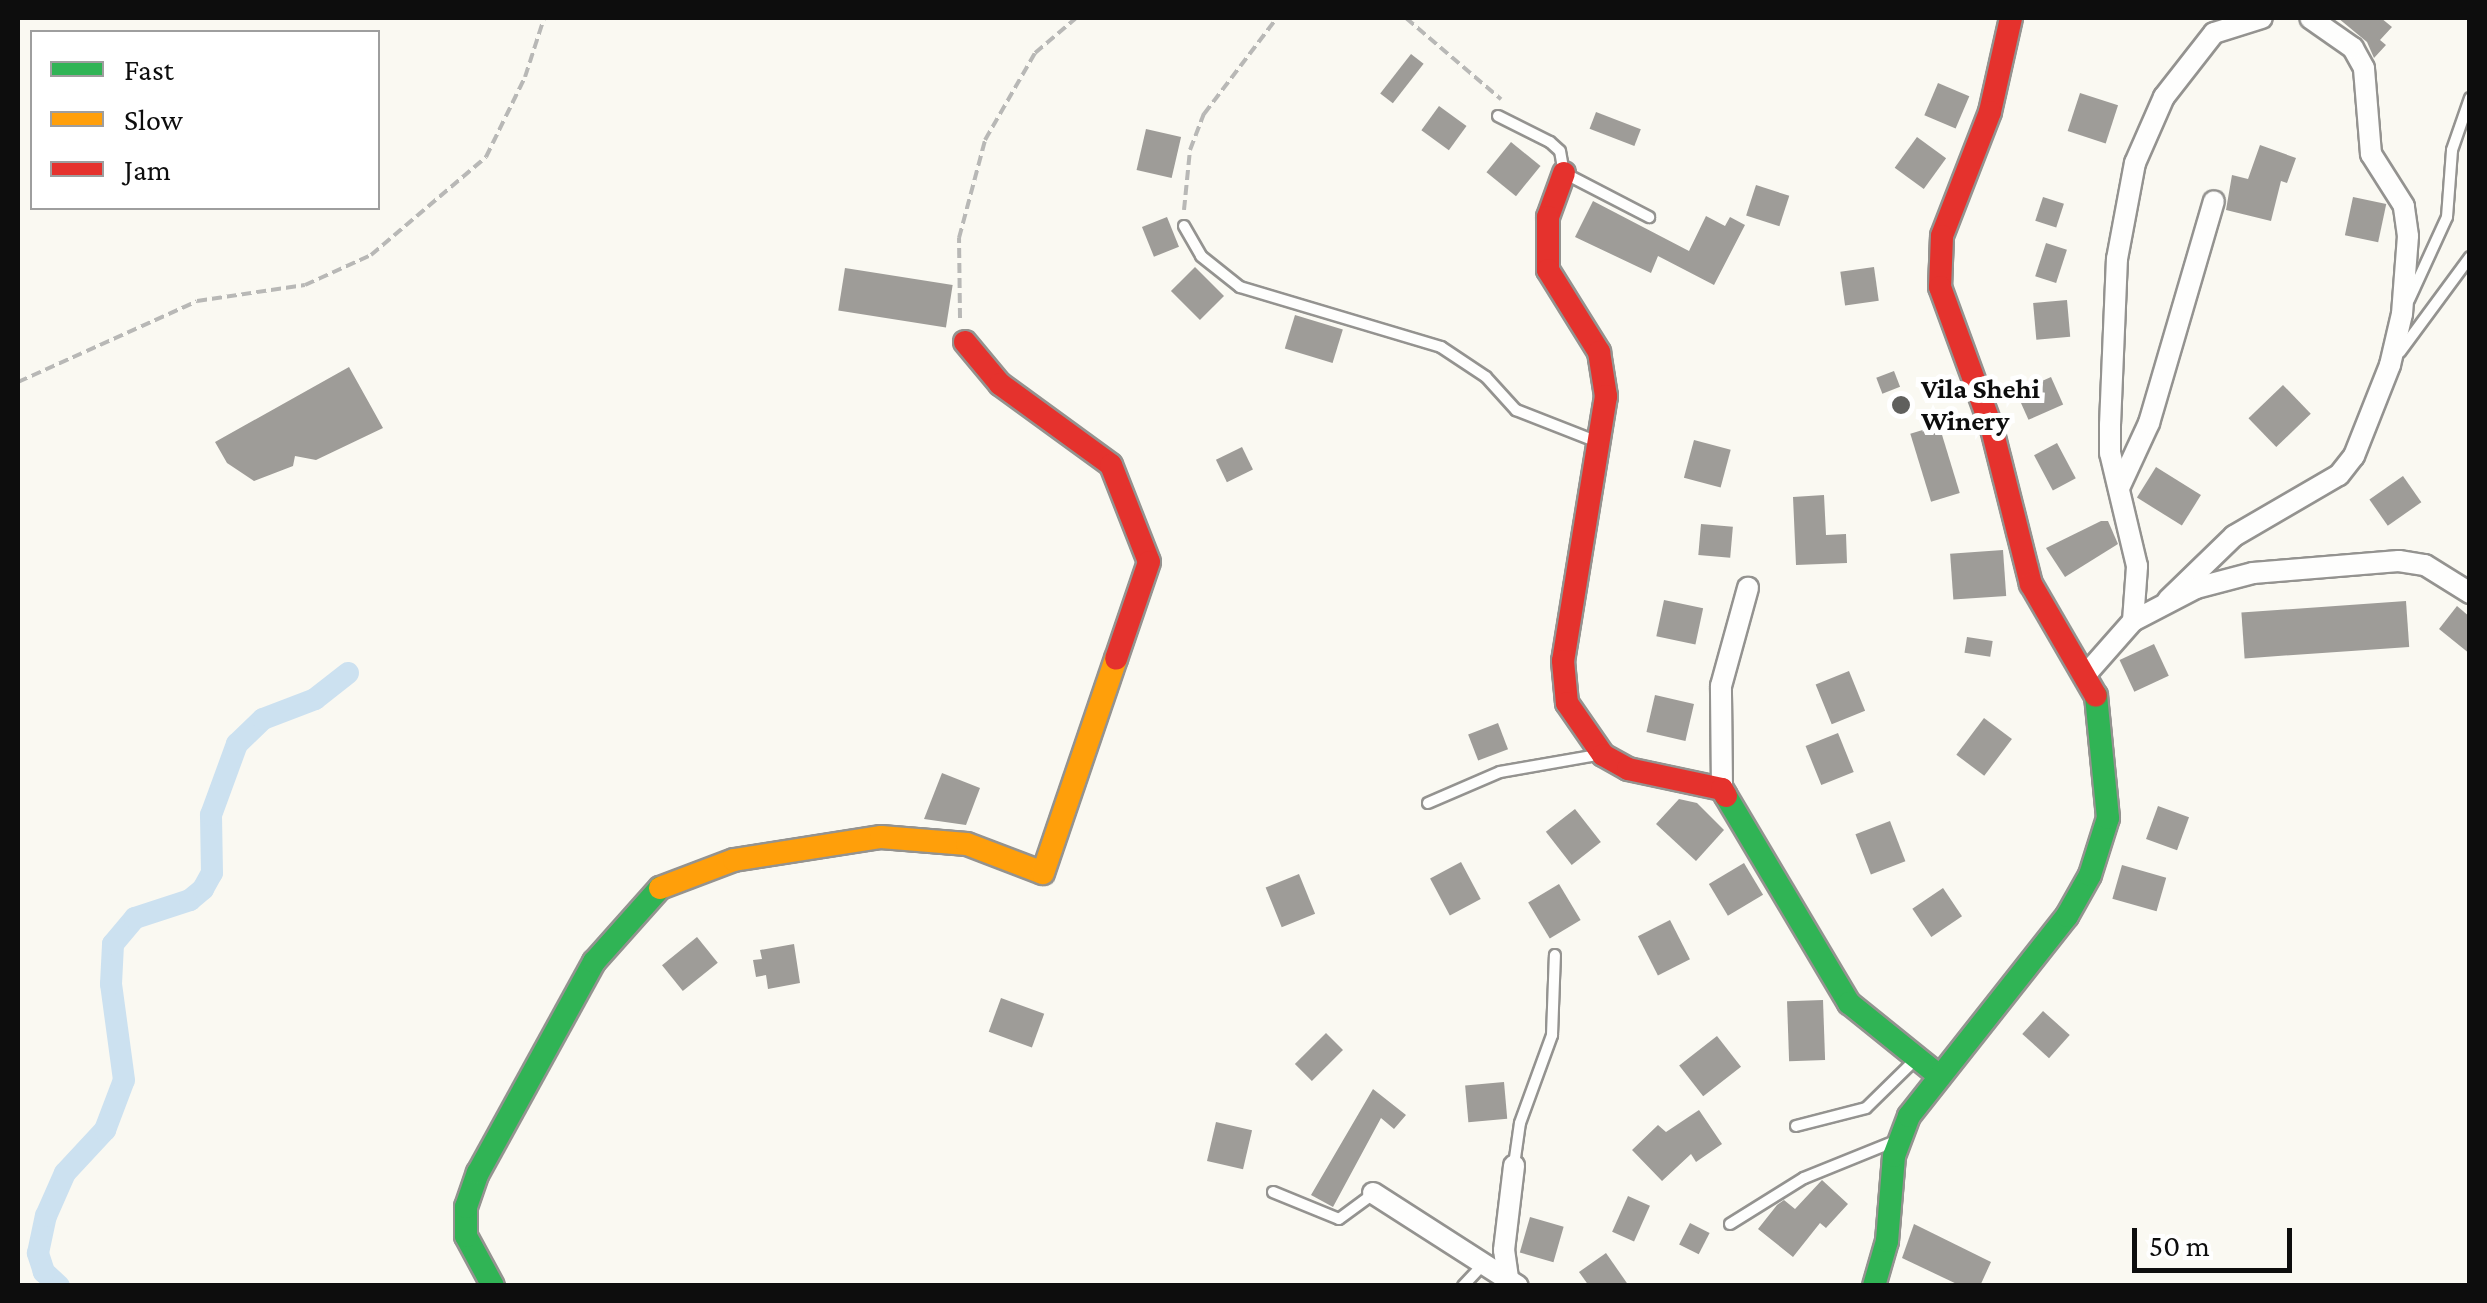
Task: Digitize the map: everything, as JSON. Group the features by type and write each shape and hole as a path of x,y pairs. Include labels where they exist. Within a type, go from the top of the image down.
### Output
{"street":[{"path":"1874,1286 1888,1241 1900,1139 1938,1074 2067,916 2101,846 2109,782 2088,672 2031,584 1992,429 1940,287 1942,236 1990,112 2010,18"},
{"path":"2133,621 2137,566 2110,453 2117,259 2135,163 2164,97 2222,25 2262,18"},
{"path":"2088,672 2133,621 2168,600 2234,536 2338,475 2362,440 2390,365 2402,314 2406,221 2371,154 2364,68 2353,48 2310,18"},
{"path":"1564,173 1548,217 1548,270 1598,352 1606,396 1562,682 1577,724 1604,755 1654,779 1722,789"},
{"path":"2119,488 2148,423 2214,202"},
{"path":"492,1286 466,1236 466,1207 478,1173 594,962 662,884 734,860 881,838 967,844 1043,873 1149,562 1141,528 1112,465 1000,384 965,342"},
{"path":"2168,600 2253,573 2366,560 2425,566 2470,592"},
{"path":"1748,588 1721,686 1722,789 1838,987 1866,1021 1938,1074"},
{"path":"1513,1282 1504,1250 1514,1166"},
{"path":"1374,1193 1513,1282"}],"lane":[{"path":"2402,314 2447,217 2452,150 2470,98"},
{"path":"1498,116 1550,142 1560,151 1564,173 1649,217"},
{"path":"1184,226 1201,256 1240,287 1442,347 1486,377 1516,410 1600,444"},
{"path":"2390,365 2470,257"},
{"path":"1428,804 1500,772 1604,755"},
{"path":"1514,1166 1520,1123 1552,1035 1555,955"},
{"path":"1796,1126 1866,1108 1916,1060"},
{"path":"1730,1224 1804,1178 1900,1139"},
{"path":"1272,1192 1338,1219 1374,1193"},
{"path":"1463,1286 1486,1262"}],"path":[{"path":"18,382 197,300 305,285 372,255 486,158 525,77 544,18"},
{"path":"965,342 955,291 959,238 985,140 1036,53 1076,18"},
{"path":"1184,226 1183,185 1204,114 1276,18"},
{"path":"1406,18 1507,105"}],"building":[{"path":"2338,18 2381,18 2392,27 2380,40 2386,45 2374,58 2367,42"},
{"path":"1411,54 1424,64 1393,103 1380,93"},
{"path":"1938,83 1969,96 1956,129 1924,115"},
{"path":"2080,93 2118,105 2106,143 2068,131"},
{"path":"1439,106 1467,126 1449,150 1421,130"},
{"path":"1596,112 1641,129 1634,146 1590,129"},
{"path":"1146,129 1181,137 1172,178 1137,170"},
{"path":"1917,137 1946,158 1924,189 1895,168"},
{"path":"1511,142 1541,166 1516,196 1486,172"},
{"path":"2260,145 2296,158 2287,183 2281,181 2271,221 2226,210 2232,175 2248,179"},
{"path":"1756,185 1789,196 1779,226 1746,215"},
{"path":"2043,197 2064,204 2056,228 2035,221"},
{"path":"2353,197 2386,204 2378,242 2345,235"},
{"path":"1593,201 1689,251 1706,216 1725,226 1730,217 1745,225 1714,285 1658,256 1651,273 1575,237"},
{"path":"1167,217 1179,247 1154,257 1142,227"},
{"path":"2046,243 2067,250 2056,283 2035,276"},
{"path":"1195,267 1224,296 1200,320 1171,291"},
{"path":"1874,267 1879,301 1845,305 1840,272"},
{"path":"845,268 953,285 946,328 838,310"},
{"path":"2067,300 2070,337 2036,340 2033,303"},
{"path":"1295,315 1343,330 1333,363 1285,348"},
{"path":"349,367 383,428 316,460 295,456 293,466 254,481 227,463 215,442"},
{"path":"1894,371 1900,387 1882,394 1876,378"},
{"path":"2051,377 2063,404 2028,420 2016,392"},
{"path":"2283,385 2311,414 2276,447 2248,418"},
{"path":"1939,425 1960,493 1931,502 1910,434"},
{"path":"1694,440 1731,450 1721,488 1684,478"},
{"path":"2057,443 2076,478 2053,491 2034,455"},
{"path":"1242,447 1253,469 1227,482 1216,460"},
{"path":"2156,467 2201,495 2182,526 2137,498"},
{"path":"2403,476 2421,502 2388,526 2369,500"},
{"path":"1824,495 1826,535 1846,534 1847,563 1796,565 1793,497"},
{"path":"2108,521 2118,544 2065,577 2046,548"},
{"path":"1701,524 1733,527 1730,558 1698,555"},
{"path":"2003,550 2006,596 1953,600 1950,554"},
{"path":"1664,600 1703,608 1695,645 1656,636"},
{"path":"2406,601 2409,647 2245,658 2241,613"},
{"path":"2457,606 2470,617 2470,654 2439,629"},
{"path":"1967,637 1993,641 1990,657 1964,653"},
{"path":"2154,644 2169,676 2134,692 2120,660"},
{"path":"1849,671 1865,711 1832,724 1816,684"},
{"path":"1655,695 1694,704 1685,741 1646,732"},
{"path":"1984,718 2012,739 1984,776 1956,755"},
{"path":"1498,723 1508,749 1478,761 1468,734"},
{"path":"1838,733 1854,772 1821,785 1806,746"},
{"path":"942,773 980,788 966,825 924,819"},
{"path":"1679,799 1697,803 1724,830 1696,861 1656,824"},
{"path":"2158,806 2189,817 2177,850 2146,839"},
{"path":"1575,809 1601,842 1572,865 1546,832"},
{"path":"1890,821 1905,861 1871,874 1855,834"},
{"path":"1461,862 1481,899 1450,916 1430,878"},
{"path":"1744,863 1763,895 1728,916 1709,884"},
{"path":"2122,865 2166,878 2157,911 2112,899"},
{"path":"1299,874 1315,914 1282,927 1266,887"},
{"path":"1559,884 1581,920 1550,939 1528,903"},
{"path":"1943,888 1962,916 1931,937 1912,909"},
{"path":"1670,920 1690,959 1658,976 1638,936"},
{"path":"697,937 718,963 683,991 662,965"},
{"path":"794,944 800,983 768,989 766,975 756,977 753,960 762,959 760,950"},
{"path":"1001,998 1044,1014 1032,1048 989,1032"},
{"path":"1823,1000 1825,1060 1789,1061 1787,1001"},
{"path":"2043,1011 2070,1035 2049,1058 2022,1034"},
{"path":"1326,1033 1343,1050 1312,1081 1295,1064"},
{"path":"1717,1036 1741,1067 1703,1096 1679,1066"},
{"path":"1504,1082 1507,1119 1468,1122 1465,1085"},
{"path":"1373,1089 1406,1115 1394,1129 1381,1118 1333,1207 1311,1195"},
{"path":"1699,1110 1722,1144 1696,1162 1691,1154 1662,1181 1632,1150 1658,1125 1666,1132"},
{"path":"1216,1122 1252,1130 1243,1169 1207,1161"},
{"path":"1822,1180 1848,1204 1826,1228 1820,1223 1793,1257 1758,1229 1777,1205 1784,1200 1795,1209"},
{"path":"1628,1196 1650,1206 1634,1241 1612,1232"},
{"path":"1530,1217 1564,1227 1553,1262 1520,1253"},
{"path":"1690,1223 1710,1233 1699,1254 1679,1244"},
{"path":"1914,1224 1991,1262 1980,1286 1961,1286 1902,1258"},
{"path":"1606,1253 1629,1286 1589,1286 1579,1272"}],"waterway":[{"path":"59,1286 44,1272 38,1253 46,1216 65,1173 105,1130 124,1080 111,984 113,944 135,918 190,900 203,889 212,873 211,815 237,744 263,719 315,699 348,673"}],"traffic: fast":[{"path":"1874,1286 1887,1241 1894,1156 1909,1116 2067,916 2090,875 2108,818 2096,696"},
{"path":"1726,796 1849,1003 1937,1074"},
{"path":"493,1286 466,1236 466,1207 478,1173 594,962 660,888"}],"traffic: slow":[{"path":"660,888 734,860 881,837 967,844 1043,873 1116,659"}],"traffic: jam":[{"path":"2011,18 1990,112 1942,236 1940,287 1992,429 2031,584 2096,696"},
{"path":"1564,173 1548,217 1548,270 1599,352 1606,396 1563,661 1567,703 1603,755 1628,769 1722,789 1726,796"},
{"path":"965,342 1000,384 1111,465 1149,562 1116,659"}],"place":[{"name":"Vila Shehi Winery","path":"1901,405"}]}
